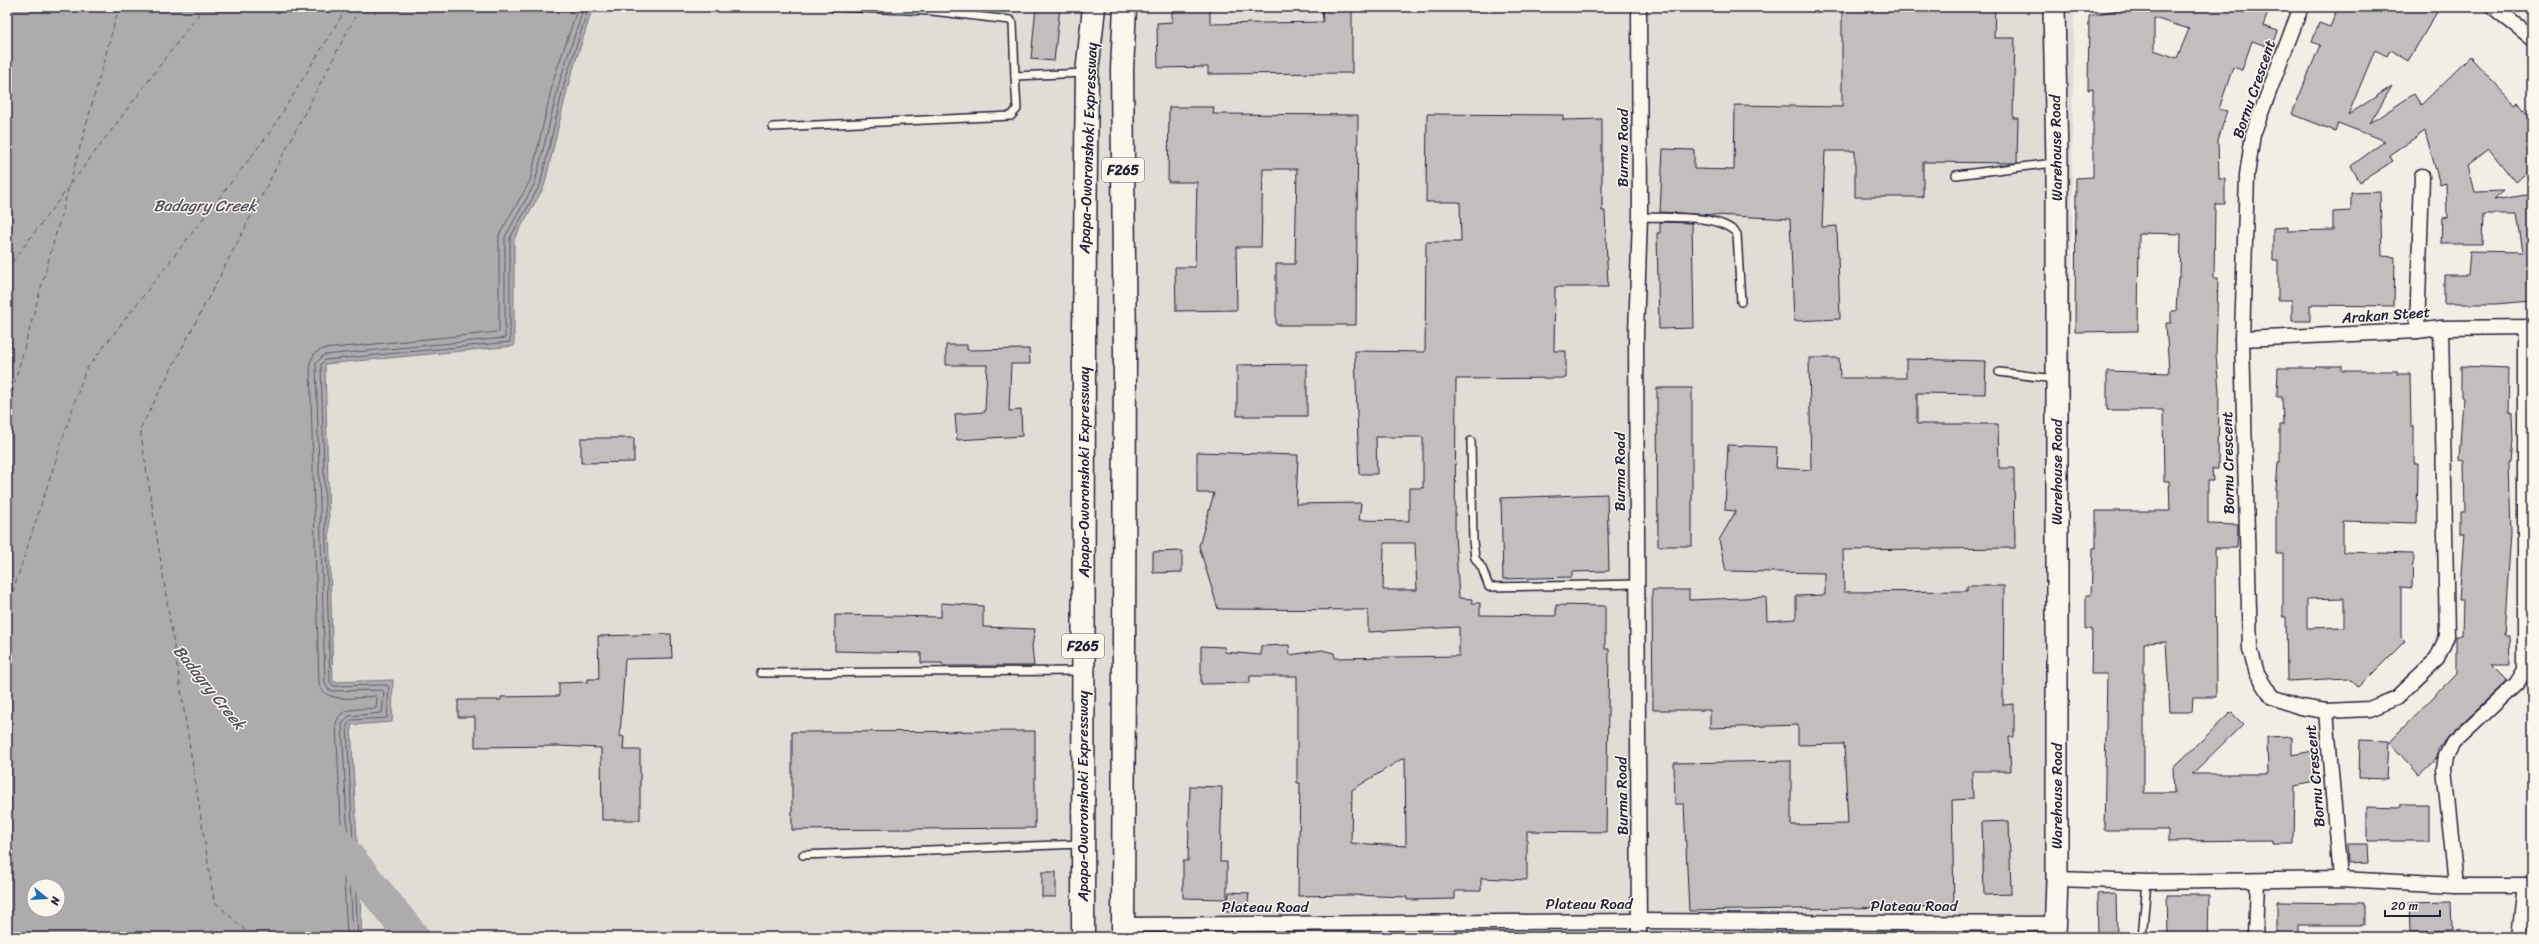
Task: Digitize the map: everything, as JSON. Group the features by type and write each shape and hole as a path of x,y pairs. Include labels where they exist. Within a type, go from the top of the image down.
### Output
{"main road":[{"name":"Apapa-Oworonshoki Expressway","path":"1083,937 1084,330 1087,73 1094,7"},
{"name":"Apapa-Oworonshoki Expressway","path":"1123,931 1125,333 1122,70 1125,7"},
{"name":"Warehouse Road","path":"2054,7 2057,163 2057,879 2055,931"}],"street":[{"name":"Burma Road","path":"1639,7 1640,217 1636,332 1639,937"},
{"name":"Bornu Crescent","path":"2301,7 2254,134 2247,175 2242,339 2250,649 2257,673 2272,697 2300,707 2326,711 2340,879"},
{"path":"2493,7 2532,38"},
{"path":"2417,331 2422,176"},
{"name":"Arakan Steet","path":"2242,339 2417,331 2441,328 2529,328"},
{"path":"2326,711 2369,709 2396,698 2437,660 2447,636 2441,328"},
{"path":"2456,885 2444,768 2446,756 2453,744 2517,683 2525,670 2529,328"},
{"path":"2057,879 2147,882 2340,879 2456,885 2528,885 2519,937"},
{"path":"2255,937 2257,881"},
{"name":"Plateau Road","path":"1123,931 1640,921 2055,931"}],"lane":[{"path":"773,127 1011,116 1017,109 1013,23 1010,20 932,11 833,7"},
{"path":"1015,76 1087,73"},
{"path":"1956,175 2057,163"},
{"path":"1640,217 1712,220 1731,227 1737,234 1741,302"},
{"path":"2000,372 2057,380"},
{"path":"1471,441 1473,541 1475,558 1482,568 1489,587 1638,584"},
{"path":"761,673 1083,671"},
{"path":"803,855 1083,843"},
{"path":"2142,937 2147,882"}],"shaded area":[{"path":"593,7 2074,7 2064,937 362,937 351,724 393,681 333,682 325,364 514,346 514,239 544,187 569,82"}],"water":[{"name":"Badagry Creek","path":"7,7 593,7 569,82 544,187 514,239 514,346 325,364 333,682 393,680 392,722 351,725 362,937 7,937"}],"building":[{"path":"1036,7 1060,7 1054,61 1031,59"},
{"path":"1172,7 1210,7 1210,24 1323,22 1322,7 1352,7 1352,73 1208,74 1208,67 1158,68 1157,23 1172,22"},
{"path":"1842,7 1995,7 1994,38 2015,38 2013,118 2018,118 2017,163 1923,162 1923,197 1855,197 1855,151 1825,151 1822,227 1837,226 1840,319 1794,321 1790,219 1660,212 1663,149 1694,150 1694,169 1734,170 1735,105 1842,107"},
{"path":"2130,7 2270,7 2263,26 2278,31 2272,48 2252,41 2242,70 2233,67 2219,109 2227,111 2218,140 2219,179 2225,179 2225,204 2215,204 2214,278 2218,278 2216,354 2219,392 2218,469 2212,469 2213,481 2208,481 2208,524 2238,525 2237,548 2215,548 2216,697 2193,697 2192,712 2170,712 2166,642 2144,643 2144,793 2174,793 2173,768 2231,712 2243,724 2192,774 2268,774 2267,737 2292,736 2292,755 2313,751 2319,781 2295,786 2294,844 2272,844 2272,840 2168,841 2168,830 2104,830 2107,674 2091,674 2092,629 2086,629 2086,595 2091,595 2093,548 2096,548 2096,511 2170,511 2169,481 2164,481 2163,410 2107,410 2107,371 2169,373 2166,323 2171,323 2171,311 2176,311 2178,277 2180,277 2181,234 2139,233 2138,331 2075,332 2076,178 2093,177 2093,89 2088,90 2089,16","holes":["2154,18 2189,29 2177,58 2154,50"]},
{"path":"2338,7 2427,7 2437,12 2408,61 2390,50 2387,56 2375,50 2348,115 2392,86 2370,123 2414,94 2421,105 2470,57 2515,104 2518,102 2532,121 2532,169 2515,182 2489,149 2468,165 2475,192 2504,191 2494,200 2532,194 2532,301 2495,304 2444,304 2444,275 2468,275 2470,251 2523,252 2517,214 2483,214 2482,244 2441,244 2442,217 2447,218 2446,183 2440,185 2425,131 2389,155 2393,161 2360,182 2351,166 2385,141 2338,123 2335,131 2292,114 2320,45 2312,42 2319,23 2330,27"},
{"path":"1169,107 1214,107 1213,114 1358,115 1356,325 1276,325 1276,264 1295,264 1297,169 1263,169 1261,247 1236,247 1237,310 1176,311 1175,267 1195,267 1197,182 1168,182"},
{"path":"1427,114 1563,115 1563,120 1602,119 1602,211 1605,211 1608,287 1555,287 1554,351 1566,351 1566,378 1456,379 1455,534 1459,598 1472,599 1472,603 1480,603 1480,615 1556,616 1556,605 1605,606 1605,649 1609,649 1606,832 1527,831 1527,880 1481,878 1481,891 1455,891 1455,899 1407,900 1407,897 1350,895 1298,896 1300,783 1297,783 1297,676 1250,676 1250,683 1201,684 1201,646 1224,647 1225,652 1261,655 1261,646 1289,645 1290,655 1322,650 1334,653 1335,658 1459,656 1459,627 1368,632 1368,610 1218,609 1199,546 1214,493 1197,493 1197,452 1298,455 1296,504 1361,503 1359,520 1409,521 1409,488 1423,488 1423,437 1376,437 1377,474 1359,474 1355,351 1425,352 1426,242 1461,242 1460,202 1426,202","holes":["1384,543 1415,543 1417,590 1383,590","1405,757 1406,846 1351,843 1352,790"]},
{"path":"2380,192 2382,256 2395,257 2394,306 2310,305 2310,321 2292,321 2292,300 2278,300 2278,260 2273,260 2273,228 2288,227 2288,231 2333,230 2333,212 2351,211 2351,193"},
{"path":"1660,222 1692,223 1694,328 1659,329 1657,233 1660,233"},
{"path":"946,345 967,345 967,350 1029,349 1030,364 1011,364 1009,411 1021,410 1022,436 957,440 955,414 985,412 987,365 946,365"},
{"path":"1809,358 1839,358 1840,378 1906,378 1906,359 1986,361 1985,394 1917,393 1917,424 1998,424 1999,468 2014,468 2015,548 1843,550 1844,592 1967,591 1967,586 2004,586 2003,705 2014,704 2014,737 2009,737 2011,771 1972,771 1973,799 1952,800 1954,906 1689,911 1684,804 1675,804 1674,763 1791,761 1791,825 1848,824 1844,744 1798,745 1798,725 1710,728 1710,710 1653,710 1652,590 1689,590 1689,600 1766,597 1767,621 1796,619 1796,596 1825,595 1825,573 1726,571 1719,540 1736,511 1725,510 1728,445 1777,447 1776,468 1811,470"},
{"path":"1307,364 1307,416 1237,416 1237,365"},
{"path":"2315,366 2342,366 2342,371 2397,371 2397,374 2410,374 2411,427 2414,427 2414,463 2418,463 2417,523 2343,521 2343,552 2413,554 2412,588 2401,587 2401,637 2405,641 2358,688 2348,678 2287,681 2286,617 2283,617 2283,554 2276,554 2276,490 2278,462 2280,462 2280,425 2283,425 2282,397 2277,397 2278,368 2315,368","holes":["2344,598 2344,627 2307,628 2307,599"]},
{"path":"2461,366 2509,368 2508,412 2512,412 2513,439 2511,463 2509,463 2511,533 2504,635 2509,635 2510,665 2491,665 2507,681 2447,737 2438,750 2437,758 2419,775 2389,742 2456,674 2456,636 2462,636 2463,600 2459,600 2464,534 2461,534 2461,512 2465,512 2464,461 2459,460 2463,398 2461,397"},
{"path":"1657,388 1692,388 1692,546 1658,546"},
{"path":"581,438 634,438 634,462 581,463"},
{"path":"1607,494 1609,571 1572,572 1572,577 1503,579 1501,498"},
{"path":"1182,551 1182,572 1153,573 1153,552"},
{"path":"941,603 983,606 983,627 1035,629 1032,646 1034,666 943,666 942,663 921,663 921,653 835,651 835,615 941,617"},
{"path":"671,634 672,658 625,659 620,736 624,737 623,750 640,750 640,820 602,820 601,748 559,746 475,747 475,717 458,717 458,700 501,700 501,697 559,696 559,683 588,682 588,679 599,679 598,636"},
{"path":"1035,731 1035,828 792,830 792,732"},
{"path":"2360,740 2388,741 2386,779 2359,778"},
{"path":"1190,786 1222,787 1220,862 1227,862 1227,899 1183,898 1183,861 1188,861"},
{"path":"2400,805 2429,805 2429,841 2367,841 2367,807 2400,808"},
{"path":"2009,821 2011,894 1984,895 1982,822"},
{"path":"2347,844 2367,844 2368,863 2348,864"},
{"path":"1042,872 1056,872 1056,897 1042,897"},
{"path":"1229,892 1249,893 1247,912 1227,912"},
{"path":"2116,893 2117,937 2098,937 2097,894"},
{"path":"2167,895 2209,895 2208,937 2168,937"},
{"path":"2451,901 2452,931 2410,932 2409,902"},
{"path":"2277,902 2364,903 2364,925 2299,925 2299,937 2277,937"}],"waterway":[{"name":"Badagry Creek","path":"331,836 413,937"}],"ferry route":[{"path":"7,410 119,7"},
{"path":"7,269 204,7"},
{"path":"7,609 85,371 271,131 347,7"},
{"path":"252,937 214,901 140,429 360,7"}]}
